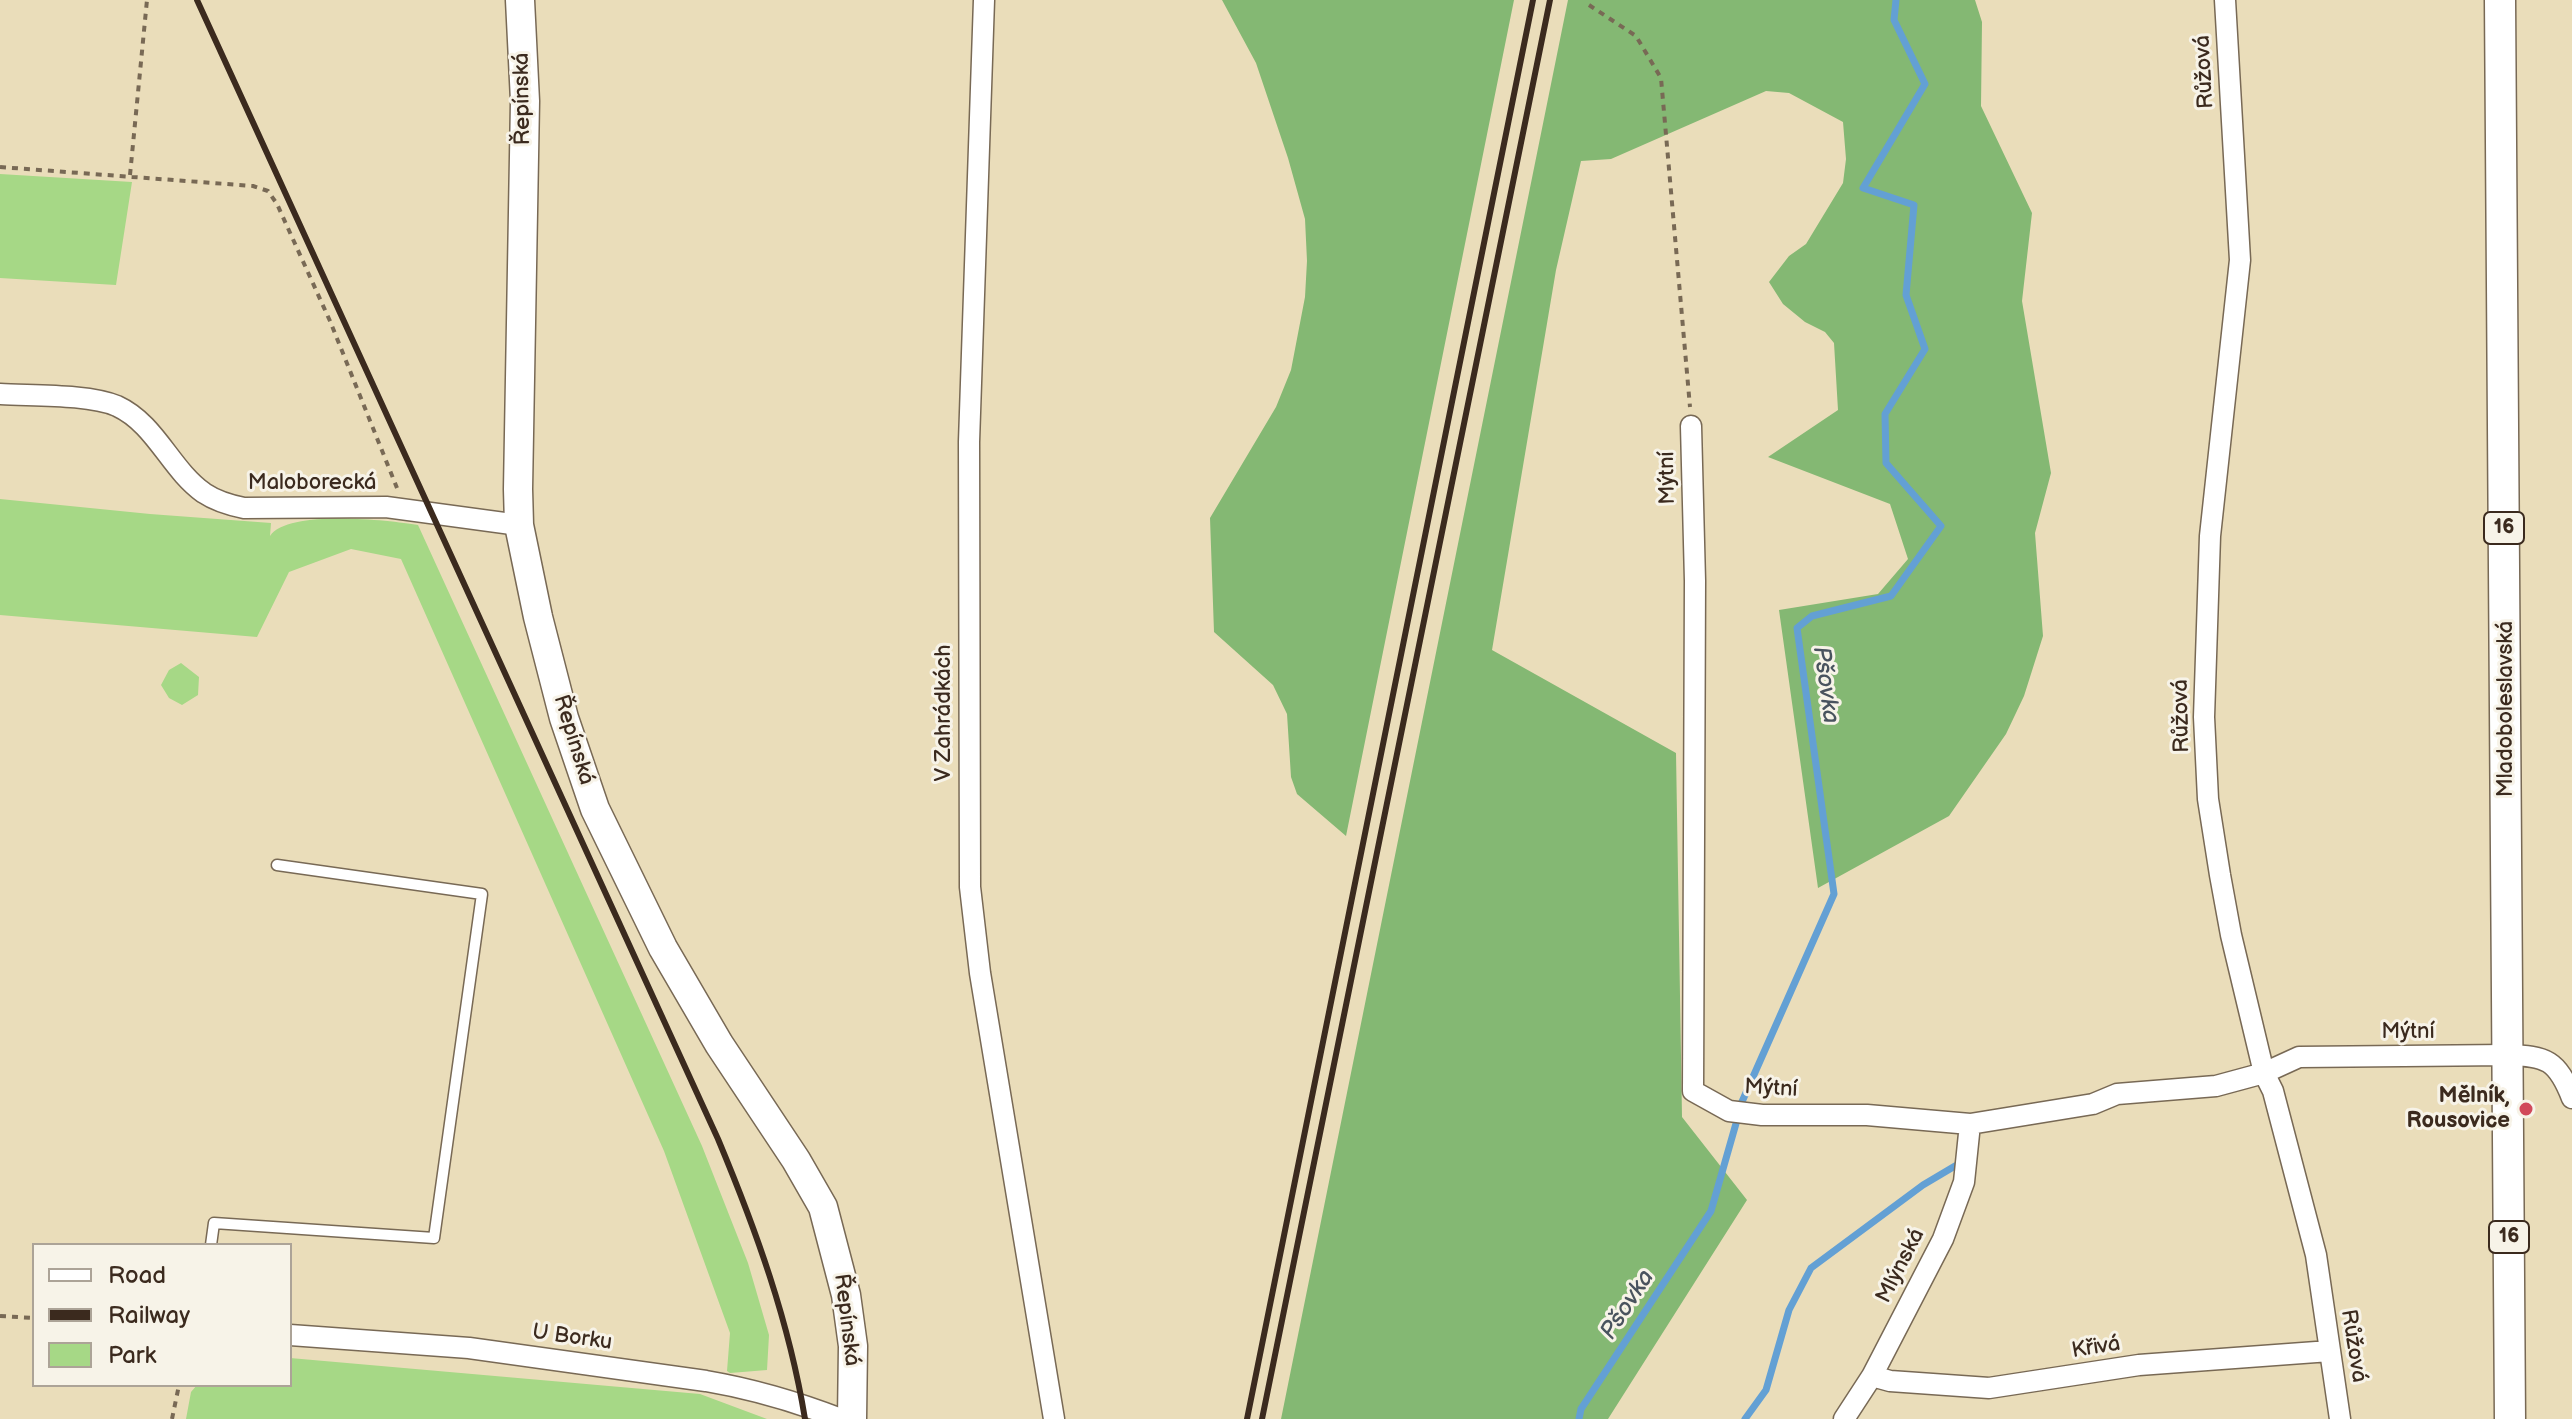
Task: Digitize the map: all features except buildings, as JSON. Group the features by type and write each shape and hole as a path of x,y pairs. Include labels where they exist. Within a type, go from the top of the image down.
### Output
{"main road":[{"name":"Mladoboleslavská","path":"2500,0 2510,1419"}],"street":[{"name":"Řepínská","path":"520,0 525,101 519,525 525,559 564,718 595,809 663,948 719,1044 796,1160 823,1207 846,1295 853,1346 852,1419"},
{"name":"V Zahrádkách","path":"984,0 969,442 970,887 980,973 1054,1419"},
{"name":"Růžová","path":"2225,0 2240,260 2210,536 2204,717 2208,799 2231,935 2264,1073 2273,1091 2316,1255 2340,1419"},
{"name":"Maloborecká","path":"0,394 86,399 115,405 135,418 155,438 187,479 223,504 244,508 386,507 519,525"},
{"name":"Mýtní","path":"1691,426 1695,581 1693,1091 1729,1111 1762,1115 1867,1115 1970,1124 2093,1104 2117,1094 2216,1086 2264,1073 2299,1057 2507,1055 2538,1056 2554,1066 2572,1098"},
{"name":"Mlýnská","path":"1844,1419 1872,1376 1943,1239 1964,1182 1970,1124"},
{"name":"U Borku","path":"292,1335 469,1348 706,1381 803,1404 841,1419"},
{"name":"Křivá","path":"1872,1376 1890,1381 1989,1388 2139,1365 2330,1351"}],"lane":[{"path":"211,1243 214,1223 434,1238 482,894 277,865"}],"path":[{"path":"130,175 147,0"},
{"path":"1589,5 1636,36 1661,78 1691,426"},
{"path":"0,167 253,186 268,191 277,204 330,321 405,510"},
{"path":"0,1316 32,1318"},
{"path":"172,1419 179,1387"}],"green space":[{"path":"1222,0 1514,0 1346,836 1297,794 1291,777 1287,714 1273,685 1214,632 1210,518 1276,407 1291,370 1305,297 1307,261 1305,219 1288,158 1256,63"},
{"path":"1568,0 1975,0 1982,22 1981,106 2032,213 2022,301 2051,473 2035,533 2043,636 2024,696 2006,734 1949,816 1818,888 1779,610 1878,594 1908,559 1890,504 1768,457 1838,410 1834,343 1825,332 1805,322 1783,304 1769,282 1789,256 1806,244 1843,183 1846,159 1843,122 1789,93 1766,91 1611,159 1581,161 1556,270 1492,650 1676,753 1682,1117 1747,1200 1608,1419 1281,1419"},
{"path":"0,174 132,182 116,285 0,278"},
{"path":"0,499 271,523 270,536 296,522 317,519 363,519 418,525 702,1146 748,1263 769,1335 767,1370 727,1371 730,1333 664,1151 401,559 351,549 289,572 257,637 0,615"},
{"path":"181,663 199,677 198,695 182,705 169,698 161,685 169,670"},
{"path":"292,1358 700,1394 767,1419 186,1419 191,1392 195,1387 292,1387"}],"waterway":[{"name":"Pšovka","path":"1741,1104 1834,894 1797,628 1812,616 1891,596 1941,526 1886,463 1885,414 1925,349 1906,295 1914,205 1863,188 1925,84 1894,20 1896,0"},
{"name":"Pšovka","path":"1579,1419 1581,1409 1711,1211 1737,1120"},
{"path":"1745,1419 1766,1390 1789,1310 1811,1268 1923,1185 1955,1166"}],"railway":[{"path":"197,0 718,1139 770,1276 790,1347 805,1419"},
{"path":"1247,1419 1533,0"},
{"path":"1262,1419 1550,0"}],"place":[{"name":"Mělník, Rousovice","path":"2526,1109"}]}
